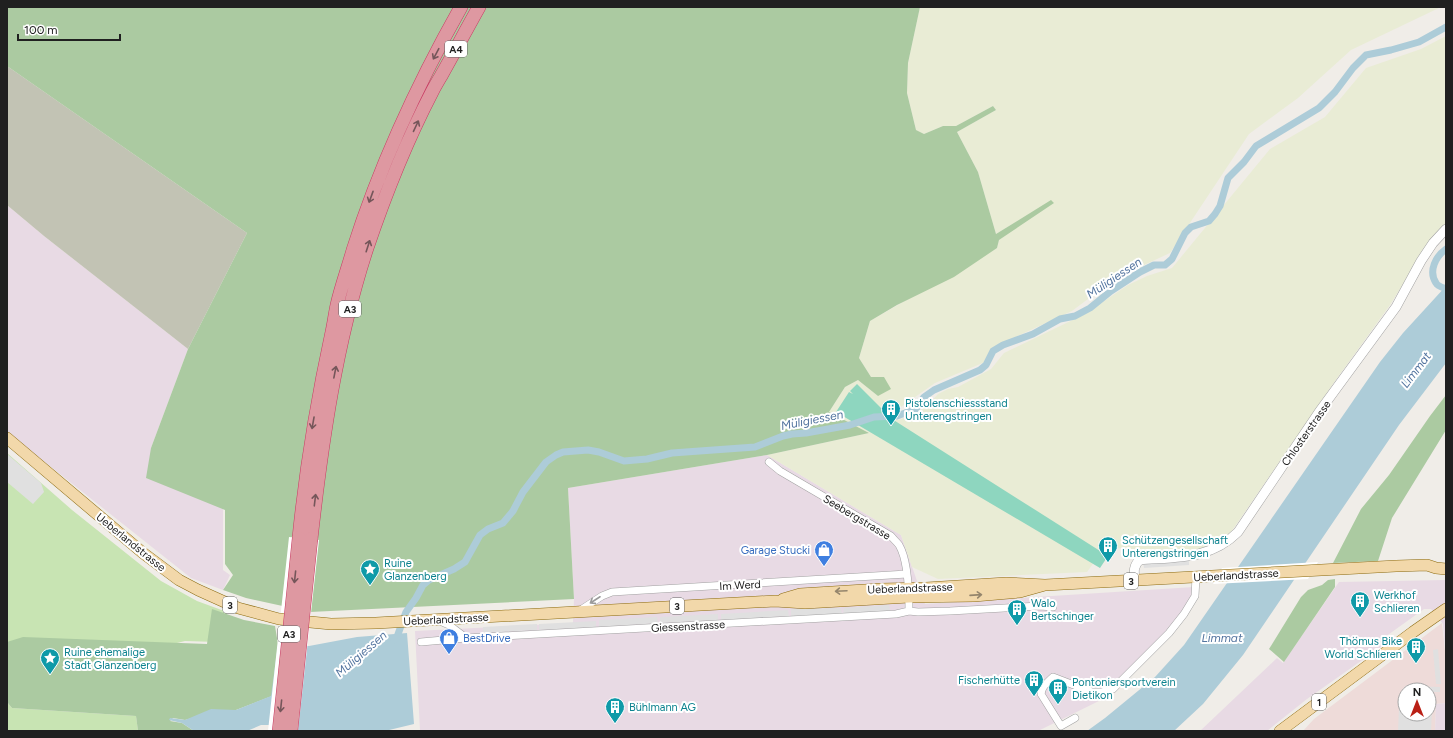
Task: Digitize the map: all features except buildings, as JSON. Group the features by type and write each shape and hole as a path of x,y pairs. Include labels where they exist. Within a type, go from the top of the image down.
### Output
{"highway":[{"name":"A3","path":"291,731 305,539 309,455 315,413 337,305 373,191 395,137 422,80 461,7"},
{"name":"A3","path":"279,731 305,539 339,354 355,290 367,248 388,189 433,90 436,75 474,7"},
{"name":"A4","path":"433,90 479,7"}],"main road":[{"name":"Ueberlandstrasse","path":"7,438 143,554 179,580 238,608 279,619 330,624 438,620 775,601 805,603 1006,583 1045,586 1427,565 1446,569"},
{"name":"Ueberlandstrasse","path":"1427,565 1433,562 1446,561"},
{"path":"1427,565 1435,573 1446,575"},
{"name":"1","path":"1283,730 1417,629 1446,609"}],"street":[{"name":"Chlosterstrasse","path":"1134,581 1134,567 1140,560 1205,553 1220,546 1238,532 1319,412 1396,307 1421,261 1433,243 1446,229"},
{"name":"Seebergstrasse","path":"769,462 780,471 891,536 899,546 907,574 909,593"},
{"name":"Im Werd","path":"579,612 604,594 612,592 907,574"},
{"path":"1075,718 1061,726 1041,694 1042,689 1046,684 1053,677 1092,692 1102,692 1113,689 1169,633 1184,614 1195,596 1196,577"},
{"path":"909,593 909,611"},
{"name":"Giessenstrasse","path":"421,642 466,638 888,614 909,611 950,611 1040,606 1053,607"},
{"path":"438,620 449,625 466,638"}],"shaded area":[{"path":"920,7 1441,7 1351,50 1298,98 1249,134 1170,253 1116,278 1072,311 994,347 985,362 935,383 891,414 895,419 899,420 925,408 938,394 948,389 958,387 991,369 1004,353 1085,314 1128,285 1147,276 1172,268 1270,149 1325,117 1366,68 1421,49 1446,36 1446,224 1426,247 1390,305 1335,381 1229,535 1201,550 1152,551 1105,547 1087,572 938,579 912,567 901,535 767,455 869,433 829,412 845,387 858,380 878,396 871,377 859,358 870,321 997,248 999,240 1051,201 996,234 978,172 957,132 996,110 993,106 956,126 943,126 924,134 916,130 907,93 908,63"},
{"path":"7,66 247,233 188,349 44,236 7,205"},
{"path":"7,205 44,236 188,349 151,448 223,507 223,570 230,575 223,590 191,578 7,432"},
{"path":"7,454 41,483 44,492 33,504 7,482"},
{"path":"767,455 901,535 925,604 1194,587 1192,599 1185,612 1103,699 1038,731 420,731 415,631 573,623 574,599 568,488"},
{"path":"1189,559 1189,565 1144,568 1143,562"},
{"path":"1446,580 1446,660 1443,624 1431,609 1424,609 1385,637 1385,644 1307,699 1267,731 1200,731 1277,658 1283,663 1339,582"},
{"path":"889,605 890,611 843,614 844,608"},
{"path":"841,608 842,614 791,617 791,609"},
{"path":"788,610 789,616 721,620 721,614"},
{"path":"718,614 718,620 660,623 660,617"},
{"path":"657,617 658,623 599,627 599,620"},
{"path":"596,621 596,627 539,630 539,624"},
{"path":"1442,623 1446,660 1446,703 1437,704 1437,682 1397,682 1397,722 1435,722 1435,731 1303,731 1314,719"},
{"path":"537,624 537,630 483,633 483,627"},
{"path":"1438,649 1441,684 1437,684 1436,682 1433,650"},
{"path":"1437,687 1440,687 1440,692 1437,692"},
{"path":"1446,703 1446,731 1435,731 1435,722 1437,722 1437,704"},
{"path":"1398,722 1431,722 1431,731 1398,731"}],"green space":[{"path":"7,7 920,7 908,63 907,93 916,130 924,134 943,126 956,126 993,106 996,110 957,132 978,172 996,234 1051,200 1054,203 999,240 997,248 954,277 897,305 870,321 859,358 871,377 884,377 891,389 878,396 858,380 845,387 829,412 869,433 767,455 568,488 574,599 310,612 246,598 223,590 233,575 225,564 225,510 146,478 151,448 188,349 247,233 7,66"},
{"path":"857,384 892,419 1108,556 1100,568 836,412 849,392 853,394 850,391"},
{"path":"1446,395 1446,430 1392,518 1378,561 1333,563 1361,509 1389,475"},
{"path":"7,453 72,510 161,581 197,601 227,612 217,642 185,641 165,646 7,645"},
{"path":"1335,579 1335,587 1284,662 1269,649 1301,597 1308,590 1322,585 1328,580"},
{"path":"212,609 244,620 275,626 278,644 272,696 236,710 221,710 185,720 173,718 170,721 182,723 194,731 138,731 136,716 12,708 7,702 7,642 23,637 207,644"},
{"path":"7,702 12,708 136,716 138,731 7,731"}],"water":[{"name":"Limmat","path":"1446,286 1446,363 1399,425 1243,655 1203,704 1174,731 1087,731 1155,677 1184,645 1380,362 1403,333"},
{"path":"407,633 414,724 385,731 282,731 282,725 261,725 247,731 194,731 182,723 169,720 170,718 185,720 211,709 236,710 271,696 278,644 309,646 357,637"}],"pier":[{"path":"289,537 319,540 298,731 268,731"},
{"path":"1318,562 1308,579 1213,584 1222,568"}],"waterway":[{"name":"Müligiessen","path":"394,640 397,637 406,612 423,585 429,580 454,569 465,562 480,535 488,529 503,523 513,511 523,492 546,462 556,455 563,452 588,450 599,452 624,461 647,459 672,453 755,447 783,436 850,425 874,417 897,416 916,409 924,397 934,390 980,370 986,365 993,351 1003,345 1033,334 1060,319 1075,316 1090,308 1111,291 1140,272 1154,265 1165,265 1172,259 1185,233 1191,227 1209,221 1215,214 1220,206 1228,178 1244,162 1256,146 1319,108 1335,92 1353,68 1366,55 1419,42 1446,27"},
{"path":"1444,288 1436,283 1433,269 1436,260 1446,249"}],"place":[{"name":"Pistolenschiessstand Unterengstringen","path":"891,426"},
{"name":"Schützengesellschaft Unterengstringen","path":"1108,563"},
{"name":"Garage Stucki","path":"824,567"},
{"name":"Ruine Glanzenberg","path":"370,586"},
{"name":"Werkhof Schlieren","path":"1360,618"},
{"name":"Walo Bertschinger","path":"1017,626"},
{"name":"BestDrive","path":"449,655"},
{"name":"Thömus Bike World Schlieren","path":"1416,664"},
{"name":"Ruine ehemalige Stadt Glanzenberg","path":"50,675"},
{"name":"Fischerhütte","path":"1034,697"},
{"name":"Pontoniersportverein Dietikon","path":"1058,705"},
{"name":"Bühlmann AG","path":"615,724"}]}
